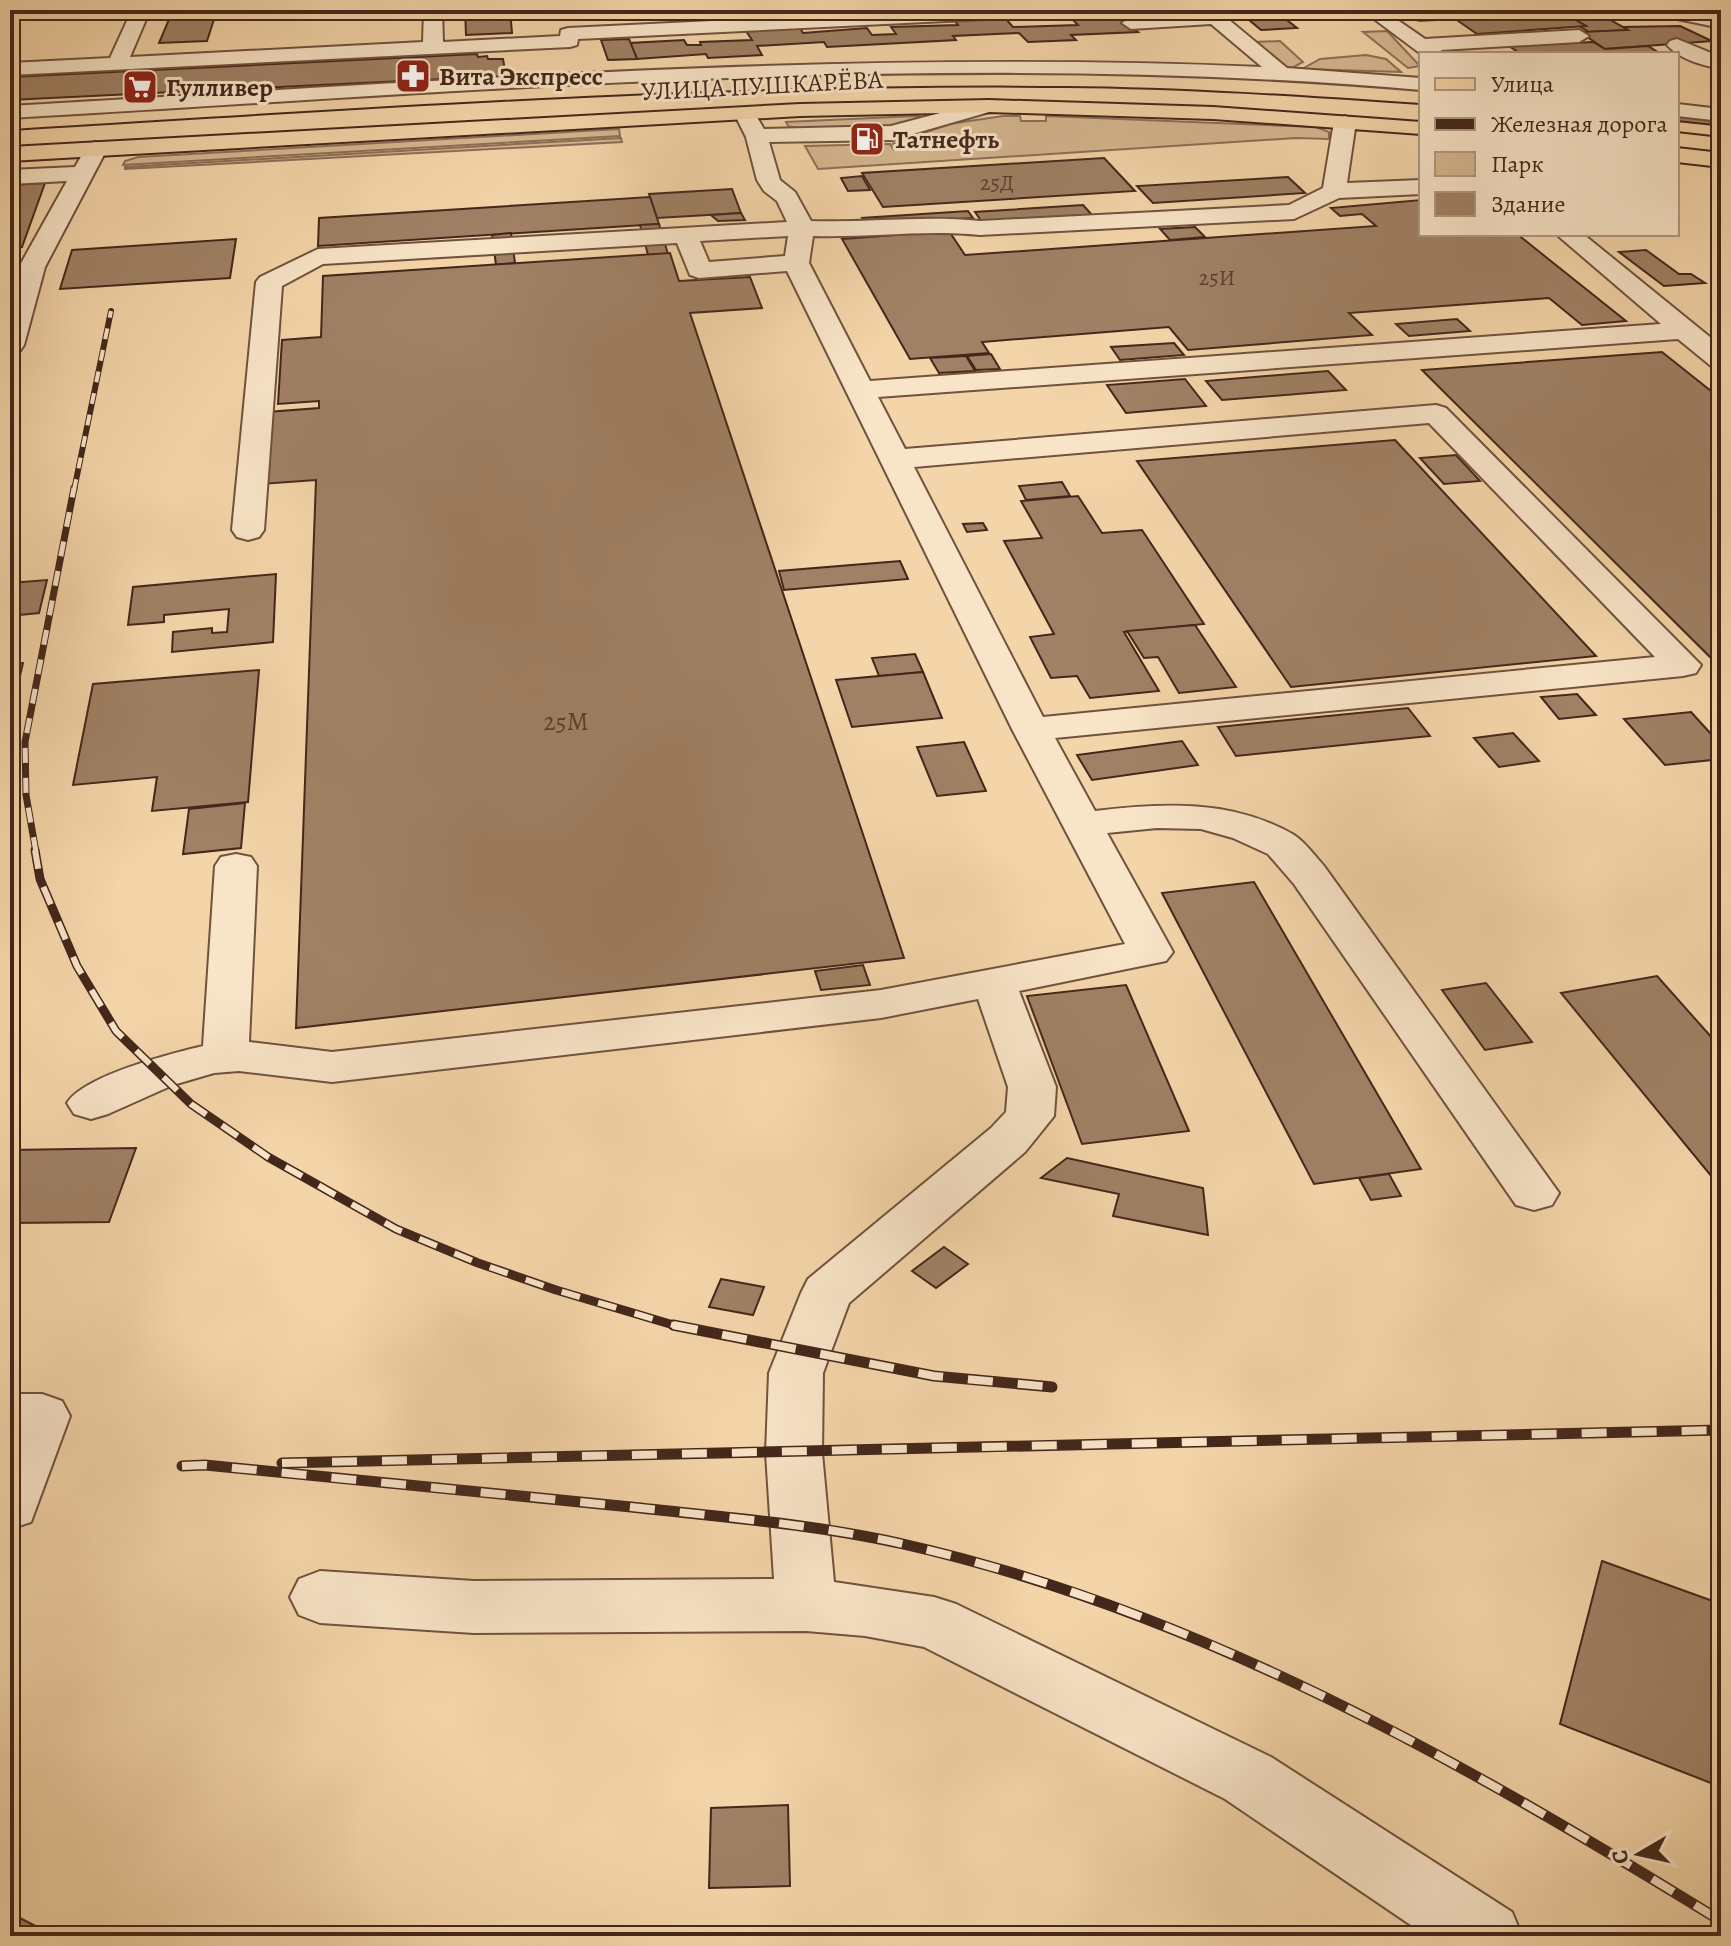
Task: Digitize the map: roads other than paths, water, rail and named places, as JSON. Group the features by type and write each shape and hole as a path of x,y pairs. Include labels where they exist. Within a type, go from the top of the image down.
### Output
{"main road":[{"name":"УЛИЦА ПУШКАРЁВА","path":"10,140 100,142 742,107 891,95 1092,95 1290,102 1419,113"},
{"name":"УЛИЦА ПУШКАРЁВА","path":"742,107 989,106 1197,112 1419,128"},
{"path":"1679,140 1721,145"},
{"name":"УЛИЦА ПУШКАРЁВА","path":"10,154 100,142"},
{"path":"1679,155 1721,160"}],"street":[{"path":"117,64 141,10"},
{"path":"433,10 433,48"},
{"path":"563,10 578,80"},
{"path":"848,20 846,17 869,10"},
{"path":"10,69 433,48 569,38 718,18 848,20 1049,10"},
{"path":"1371,10 1427,49 1579,36"},
{"path":"1420,14 1487,10"},
{"path":"1660,10 1721,22"},
{"path":"1131,23 1211,14 1282,74"},
{"path":"1677,45 1702,59 1721,63"},
{"path":"10,112 578,80 898,68 1282,74 1419,84"},
{"path":"1688,89 1718,101"},
{"path":"1684,111 1718,101"},
{"path":"757,136 892,133 989,106"},
{"path":"91,1103 156,1074 225,1057 332,1067 881,1004 1151,952 1031,729 860,390 799,246 787,197 773,191 765,176 757,136 742,107"},
{"path":"1334,191 1345,122"},
{"path":"10,345 32,267 100,142"},
{"path":"10,177 82,173"},
{"path":"689,243 699,270 855,230 944,224 980,228 1240,217 1294,212 1334,191 1419,187"},
{"path":"1570,236 1721,360"},
{"path":"248,530 269,282 318,257 799,246"},
{"path":"860,390 1685,330"},
{"path":"895,459 1436,414 1683,665 1031,729"},
{"path":"1083,824 1157,816 1202,817 1247,829 1282,845 1309,875 1534,1193"},
{"path":"225,1057 236,866"},
{"path":"806,1605 794,1453 796,1373 827,1293 1008,1140 1030,1116 1032,1087 994,982"},
{"path":"10,1416 42,1416 10,1505"},
{"path":"320,1597 474,1607 806,1605 865,1610 934,1623 1248,1778 1487,1936"}],"tram line":[{"path":"10,130 538,99 802,89 1111,88 1419,104"},
{"path":"1679,132 1721,137"}],"railway":[{"path":"74,490 111,311"},
{"path":"36,852 26,795 25,742 74,488"},
{"path":"35,850 40,879 77,966 116,1031 191,1104 268,1157 396,1229 478,1263 556,1290 674,1325"},
{"path":"674,1325 934,1376 1052,1387"},
{"path":"674,1325 680,1327"},
{"path":"282,1463 1721,1430"},
{"path":"182,1466 205,1465 768,1522 903,1544 1013,1573 1120,1609 1225,1651 1327,1698 1527,1805 1721,1921"}],"place":[{"name":"Вита Экспресс","path":"413,76"},
{"name":"Гулливер","path":"140,87"},
{"name":"Татнефть","path":"867,139"}]}
